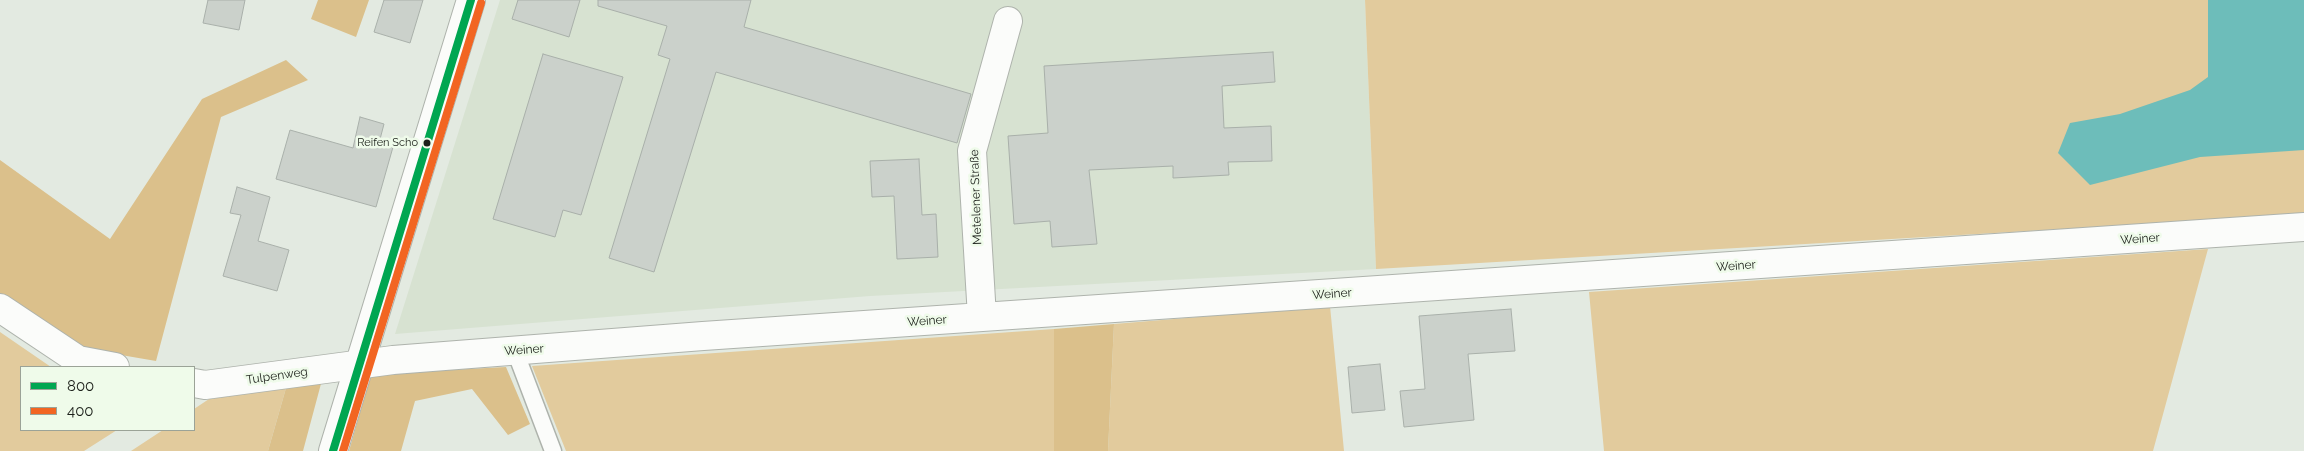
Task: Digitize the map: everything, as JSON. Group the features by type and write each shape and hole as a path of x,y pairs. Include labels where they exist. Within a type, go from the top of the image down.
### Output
{"street":[{"path":"333,451 471,0"},
{"name":"Metelener Straße","path":"982,317 972,151 1008,21"},
{"name":"Weiner","path":"359,364 712,335 2304,227"},
{"path":"0,308 78,360 111,366"},
{"name":"Tulpenweg","path":"195,383 205,385 359,364"}],"lane":[{"path":"515,351 553,451"}],"shaded area":[{"path":"318,0 369,0 356,37 311,19"},
{"path":"500,0 1365,0 1376,269 870,296 395,334"},
{"path":"1365,0 2304,0 2304,215 1376,269"},
{"path":"286,60 308,80 221,117 156,361 80,348 0,294 0,160 110,239 202,99"},
{"path":"2208,249 2153,451 1604,451 1589,292"},
{"path":"1330,306 1344,451 1108,451 1114,324"},
{"path":"1114,324 1108,451 1054,451 1054,329"},
{"path":"1054,329 1054,451 566,451 532,366"},
{"path":"0,332 50,366 20,366 20,431 115,431 84,451 0,451"},
{"path":"506,367 530,424 508,435 472,389 415,401 401,451 349,451 371,374"},
{"path":"322,380 303,451 268,451 286,388"},
{"path":"286,388 268,451 131,451 161,431 195,431 195,408 209,399"}],"water":[{"path":"2208,0 2304,0 2304,150 2200,157 2090,185 2058,153 2070,123 2120,114 2190,90 2208,77"}],"building":[{"path":"208,0 245,0 239,30 203,23"},
{"path":"384,0 423,0 410,43 374,32"},
{"path":"518,0 580,0 569,37 512,19"},
{"path":"598,0 751,0 744,27 971,94 957,143 716,72 654,272 609,258 670,59 658,55 667,26 598,6"},
{"path":"1273,52 1275,82 1222,86 1224,128 1271,126 1272,161 1228,162 1229,175 1173,178 1173,166 1089,170 1097,244 1052,247 1050,221 1014,224 1008,136 1048,133 1044,66"},
{"path":"543,54 623,77 581,215 563,210 555,237 493,219"},
{"path":"360,117 384,124 379,143 393,147 376,207 276,179 290,130 353,148"},
{"path":"919,159 922,215 936,214 938,257 897,259 894,196 872,197 870,161"},
{"path":"237,187 270,197 258,241 289,250 277,291 223,276 241,215 230,213"},
{"path":"1511,309 1515,351 1468,354 1474,420 1404,427 1400,391 1425,389 1419,316"},
{"path":"1380,364 1385,410 1352,413 1348,367"}],"transit line":[{"name":"800","path":"333,451 471,0"},
{"name":"400","path":"343,451 481,3"}],"place":[{"name":"Reifen Scho","path":"427,143"}]}
